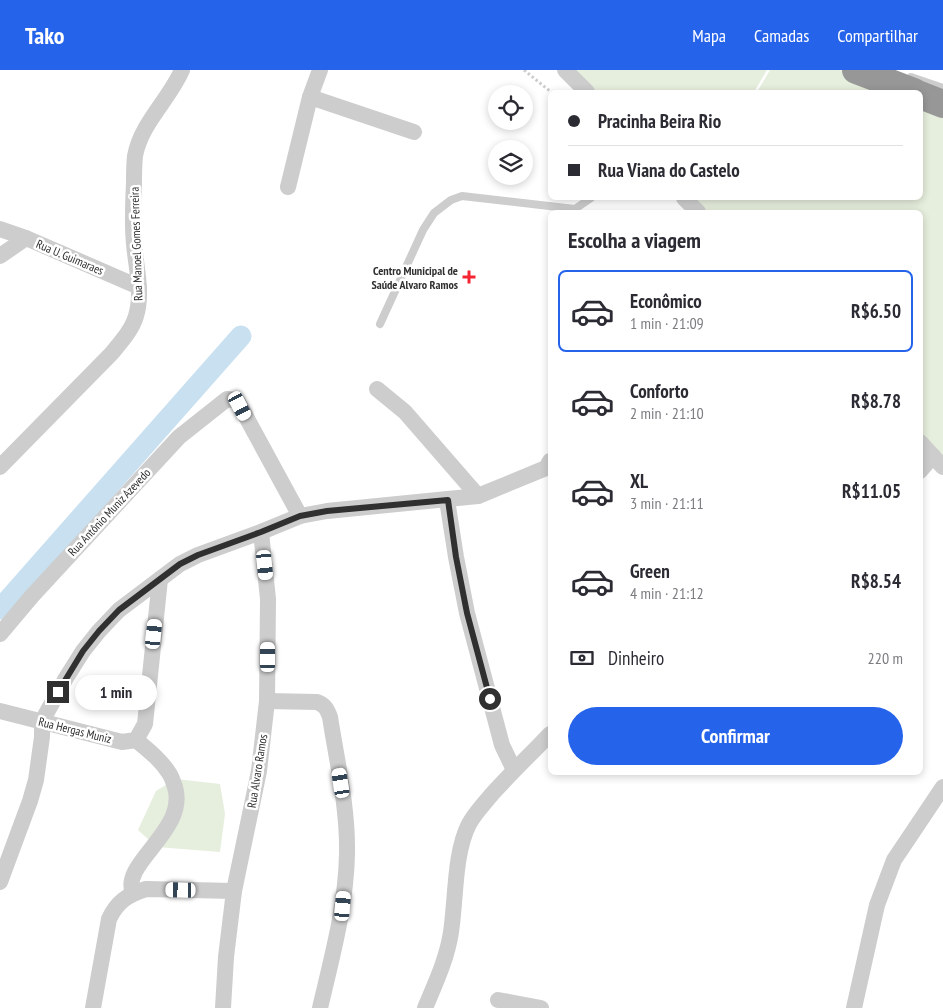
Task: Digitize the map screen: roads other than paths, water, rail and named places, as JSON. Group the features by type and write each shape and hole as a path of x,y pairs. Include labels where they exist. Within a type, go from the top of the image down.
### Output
{"highway":[{"path":"856,70 908,83"},
{"path":"923,96 943,104"}],"street":[{"name":"Rua Manoel Gomes Ferreira","path":"0,467 112,354 127,334 136,316 139,287 132,213 135,156 142,136 152,117 182,70"},
{"path":"288,187 310,97 320,70"},
{"path":"565,70 585,90"},
{"path":"310,97 414,132"},
{"name":"Rua U. Guimaraes","path":"0,229 26,238 139,287"},
{"path":"0,256 26,238"},
{"path":"377,389 405,412 478,496"},
{"name":"Rua Antônio Muniz Azevedo","path":"0,634 32,596 179,437 227,400 238,402 300,516"},
{"path":"923,445 938,462 923,470"},
{"path":"0,882 32,794 42,737 42,722 66,678 99,631 119,610 180,564 198,555 300,516 327,511 478,496 548,468"},
{"path":"448,500 456,557 467,613 502,745 514,770"},
{"name":"Rua Alvaro Ramos","path":"224,1008 226,957 234,890 259,771 267,701 268,599 261,532"},
{"path":"133,893 130,888 132,878 139,864 174,816 176,793 171,774 159,760 136,740 145,724 160,580"},
{"path":"267,701 317,702 323,704 330,717 343,800 347,853 343,906 320,1008"},
{"name":"Rua Hergas Muniz","path":"0,711 122,742 136,740"},
{"path":"425,1008 451,933 461,851 468,825 514,770 548,736"},
{"path":"854,1008 877,905 894,860 943,787"},
{"path":"93,1008 109,919 115,907 133,893 146,889 234,890"},
{"path":"498,1000 541,1008"}],"lane":[{"path":"908,83 943,88"},
{"path":"380,324 423,230 434,213 451,200 462,196 575,209 588,200"}],"waterway":[{"path":"0,609 241,336"}],"place":[{"name":"Centro Municipal de Saúde Alvaro Ramos","path":"469,277"}]}
